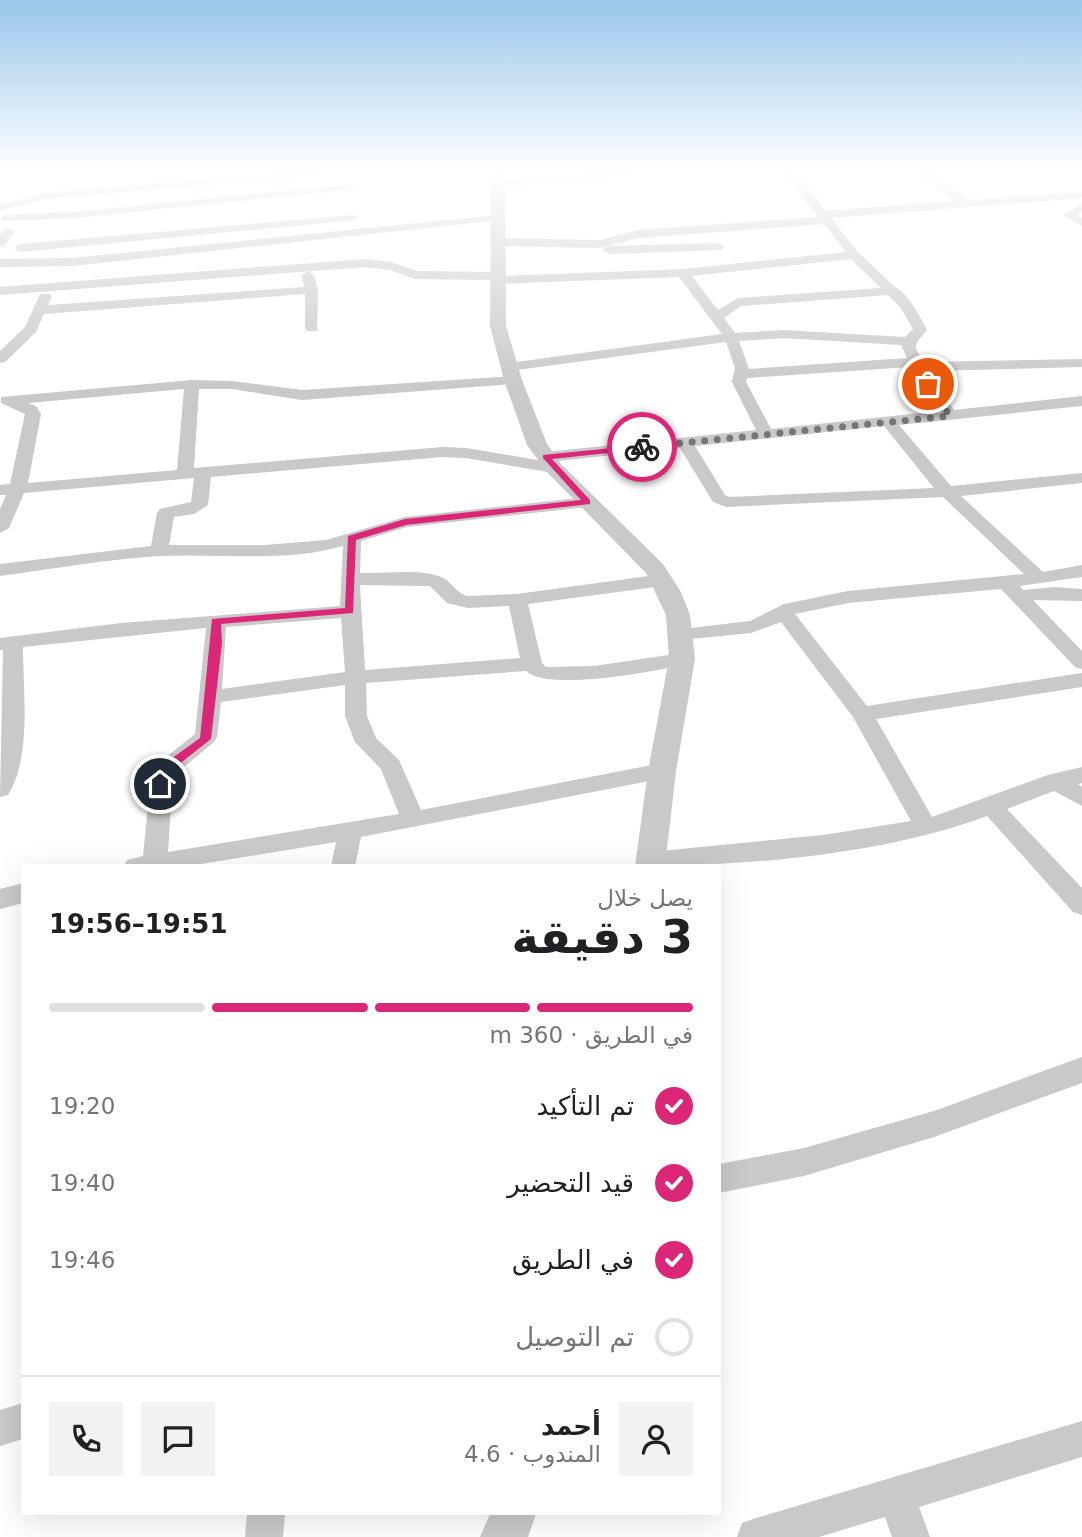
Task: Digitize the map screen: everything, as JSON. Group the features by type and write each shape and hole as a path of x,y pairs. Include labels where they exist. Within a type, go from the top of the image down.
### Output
{"street":[{"path":"18,244 20,248 33,254 40,264"},
{"path":"20,248 49,244"},
{"path":"0,262 72,262 251,244"},
{"path":"497,244 498,326 511,374 537,445 587,502 643,555 663,580 675,603 681,634 682,659 662,771 650,864 926,827 991,806 1056,780 1082,775"},
{"path":"549,244 588,245 620,251 718,247"},
{"path":"588,245 594,244"},
{"path":"715,244 735,267"},
{"path":"845,244 895,292 912,313 920,330 907,345 916,365 950,416"},
{"path":"181,251 186,276"},
{"path":"0,291 365,262 392,266 415,275 497,278 683,273 854,255"},
{"path":"72,262 100,283"},
{"path":"306,266 311,290 312,328"},
{"path":"683,273 718,316 731,337 741,366 739,382 766,434"},
{"path":"0,359 31,329 49,287"},
{"path":"40,310 311,290"},
{"path":"718,316 738,302 895,292"},
{"path":"3,399 192,384 232,385 302,395 511,374 731,337 799,333 909,341"},
{"path":"740,374 916,365 1082,363"},
{"path":"185,473 192,384"},
{"path":"0,528 9,489 33,414 31,409 23,405 3,399"},
{"path":"9,489 443,452 550,462 685,443 1082,401"},
{"path":"889,423 947,492 1039,578"},
{"path":"685,443 719,498 726,502 947,492 1082,478"},
{"path":"159,551 166,513 188,510 199,505 203,471"},
{"path":"0,570 159,551 265,551 327,545 405,522 587,502"},
{"path":"352,538 350,611 356,677 356,716 370,746 388,759 413,820"},
{"path":"1012,589 1039,578 1082,571"},
{"path":"350,579 431,580 438,582 458,601 517,600 663,580"},
{"path":"1012,589 1082,663"},
{"path":"681,634 751,627 765,623 782,611 848,597 1012,589 1082,595"},
{"path":"517,600 532,664 538,671 554,673 682,659"},
{"path":"0,789 7,778 11,759 6,643 121,629 350,611"},
{"path":"782,611 862,714 926,827"},
{"path":"216,621 217,643 205,739 168,767 162,776 146,864 413,820 662,771"},
{"path":"211,697 356,677 532,664"},
{"path":"862,714 1082,680"},
{"path":"1056,780 1082,798"},
{"path":"991,806 1082,905"},
{"path":"343,864 350,831"},
{"path":"0,899 21,894"},
{"path":"721,1179 804,1162 934,1124 1082,1070"},
{"path":"0,1428 21,1422"},
{"path":"756,1537 1082,1439"},
{"path":"897,1496 911,1537"},
{"path":"264,1537 266,1515"},
{"path":"504,1537 513,1515"}],"way so far":[{"path":"642,447 950,416 928,384"}],"route":[{"path":"160,784 168,767 204,742 217,643 216,621 350,611 352,538 405,522 587,502 546,457 642,447"}]}
